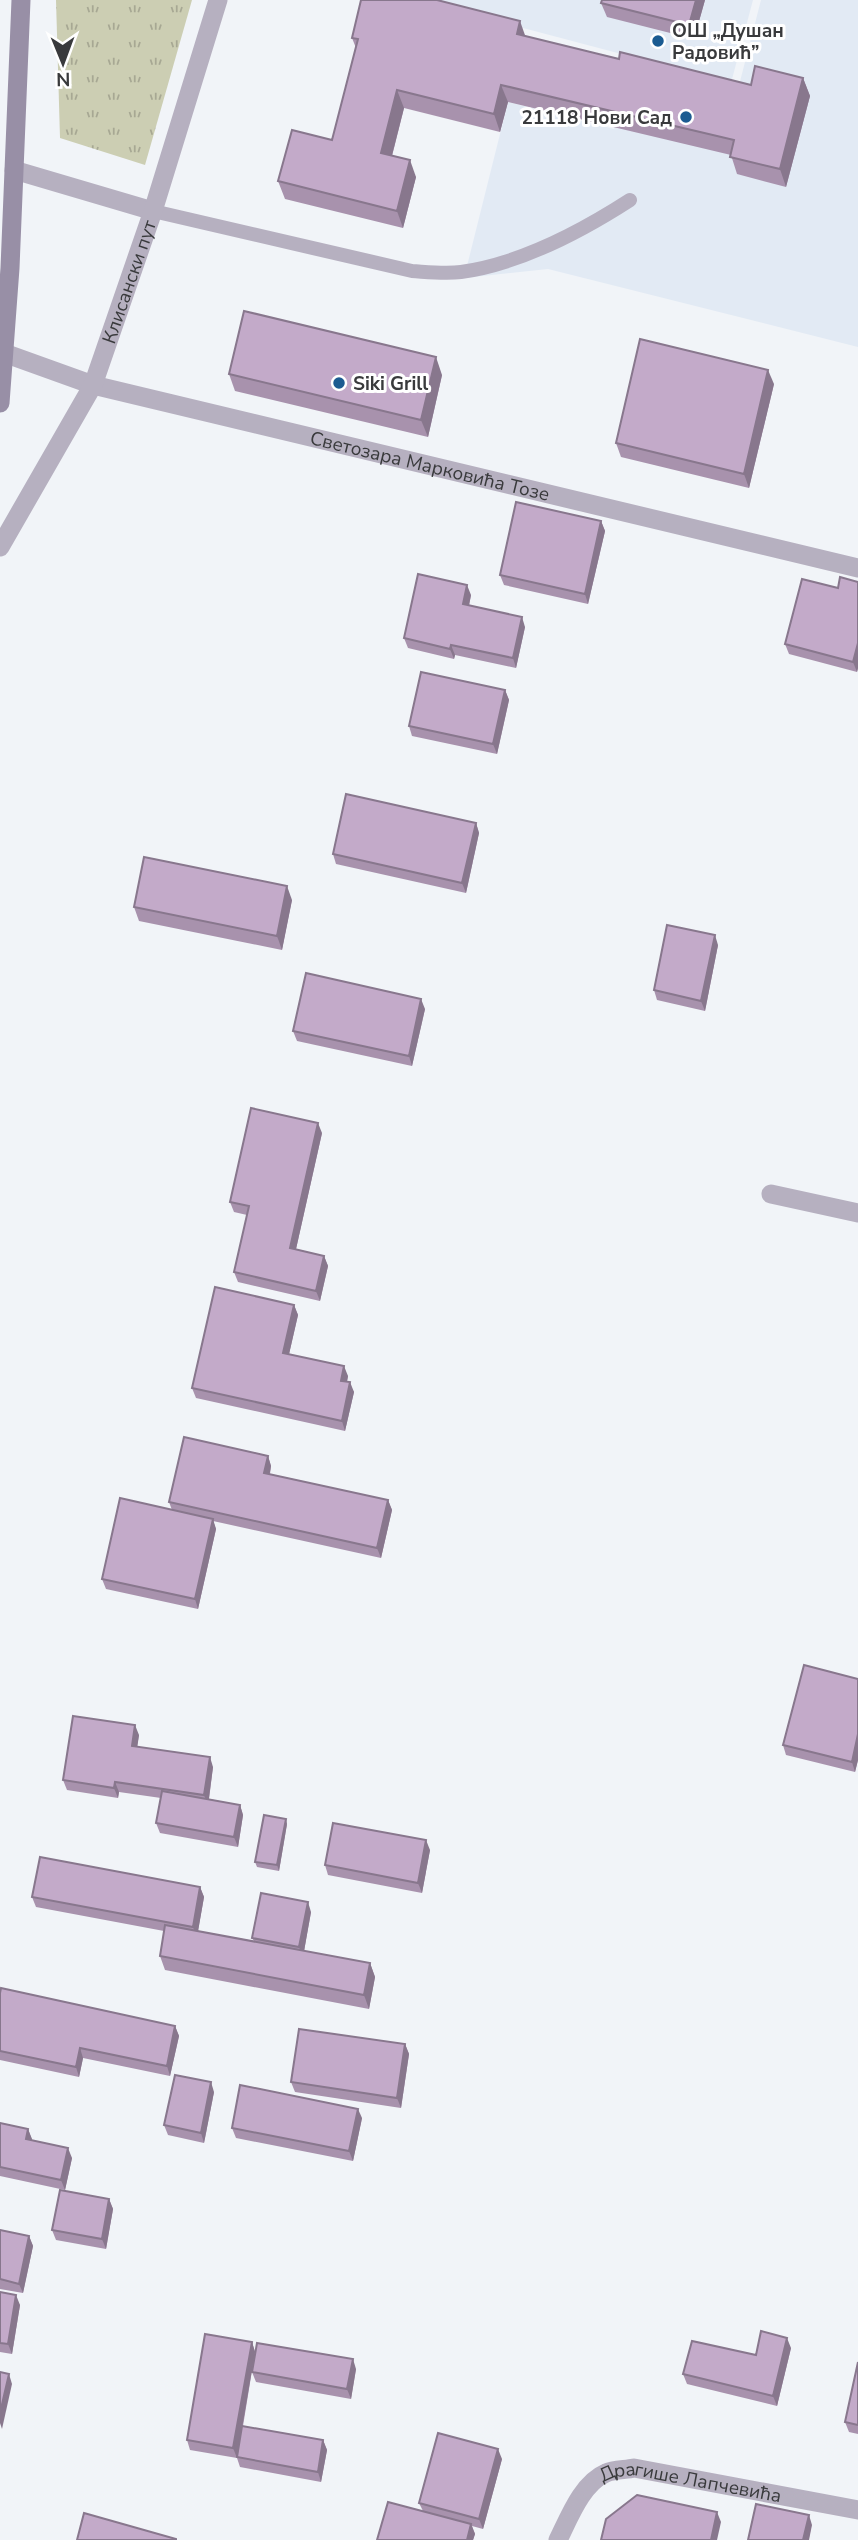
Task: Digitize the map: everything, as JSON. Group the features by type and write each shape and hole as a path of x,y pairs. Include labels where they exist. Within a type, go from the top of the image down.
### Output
{"main road":[{"path":"0,403 21,0"}],"street":[{"name":"Клисански пут","path":"0,547 93,385 153,211 218,0"},
{"path":"14,170 153,211"},
{"name":"Светозара Марковића Тозе","path":"4,352 93,385 858,568"},
{"path":"771,1194 858,1213"},
{"name":"Драгише Лапчевића","path":"558,2540 590,2485 607,2472 634,2468 858,2510"}],"lane":[{"path":"153,211 412,271 442,273 461,272 512,259 597,221 630,200"}],"shaded area":[{"name":"ОШ „Душан Радовић”","path":"417,0 753,0 731,83"},
{"path":"761,0 858,0 858,347 548,269 464,278 508,102 614,129 736,97"}],"green space":[{"path":"56,0 192,0 145,165 60,138"}],"building":[{"name":"21118 Нови Сад","path":"361,0 437,0 520,21 517,34 619,59 620,52 751,85 755,66 803,78 780,169 730,157 734,140 501,85 494,114 397,90 381,153 410,160 397,211 278,181 292,130 332,140 358,39 352,38"},
{"path":"602,0 696,0 689,25 601,3"},
{"name":"Siki Grill","path":"244,311 436,357 421,420 229,374"},
{"path":"640,339 768,370 744,474 616,443"},
{"path":"516,502 601,521 585,594 500,575"},
{"path":"418,574 467,585 463,604 522,617 513,658 451,645 450,649 404,638"},
{"path":"840,577 858,582 858,643 853,662 785,644 802,579 838,588"},
{"path":"421,672 505,690 493,744 409,726"},
{"path":"346,794 476,823 462,883 333,854"},
{"path":"144,857 287,886 277,936 134,907"},
{"path":"667,925 715,935 701,1001 654,990"},
{"path":"306,973 421,999 409,1056 293,1031"},
{"path":"251,1108 318,1123 290,1248 324,1256 316,1291 234,1272 249,1206 230,1202"},
{"path":"215,1287 294,1305 283,1353 344,1366 341,1381 350,1382 342,1421 192,1388"},
{"path":"184,1437 268,1456 264,1473 388,1500 377,1548 169,1502"},
{"path":"120,1498 213,1519 195,1599 102,1579"},
{"path":"804,1665 858,1679 858,1734 852,1762 783,1745"},
{"path":"73,1716 135,1725 132,1746 210,1757 204,1795 115,1782 114,1788 63,1780"},
{"path":"162,1791 240,1805 234,1837 156,1823"},
{"path":"264,1815 286,1819 277,1865 255,1862"},
{"path":"333,1823 426,1840 418,1883 325,1865"},
{"path":"40,1857 200,1887 193,1927 32,1897"},
{"path":"261,1893 308,1902 299,1947 252,1938"},
{"path":"165,1925 370,1963 364,1995 160,1956"},
{"path":"1,1988 175,2026 167,2066 80,2048 76,2067 0,2051"},
{"path":"299,2029 405,2044 397,2098 291,2082"},
{"path":"175,2075 211,2082 201,2133 164,2125"},
{"path":"240,2085 358,2109 349,2151 232,2128"},
{"path":"0,2123 28,2129 26,2139 68,2148 61,2180 0,2167"},
{"path":"60,2190 109,2199 102,2239 52,2230"},
{"path":"0,2230 29,2236 19,2284 0,2279"},
{"path":"0,2292 16,2295 8,2344 0,2343"},
{"path":"761,2331 787,2338 773,2396 683,2374 692,2341 756,2355"},
{"path":"205,2334 252,2342 233,2448 187,2440"},
{"path":"257,2343 353,2359 347,2389 252,2372"},
{"path":"858,2362 858,2425 845,2422"},
{"path":"0,2372 9,2374 0,2413"},
{"path":"242,2426 323,2440 318,2472 237,2457"},
{"path":"438,2433 498,2449 479,2519 419,2503"},
{"path":"637,2495 717,2512 711,2540 601,2540 606,2519"},
{"path":"388,2502 471,2524 467,2540 377,2540"},
{"path":"756,2504 809,2515 803,2540 748,2540"},
{"path":"84,2513 176,2539 176,2540 77,2540"}],"place":[{"name":"ОШ „Душан Радовић”","path":"658,41"},
{"name":"21118 Нови Сад","path":"686,117"},
{"name":"Siki Grill","path":"339,383"}]}
